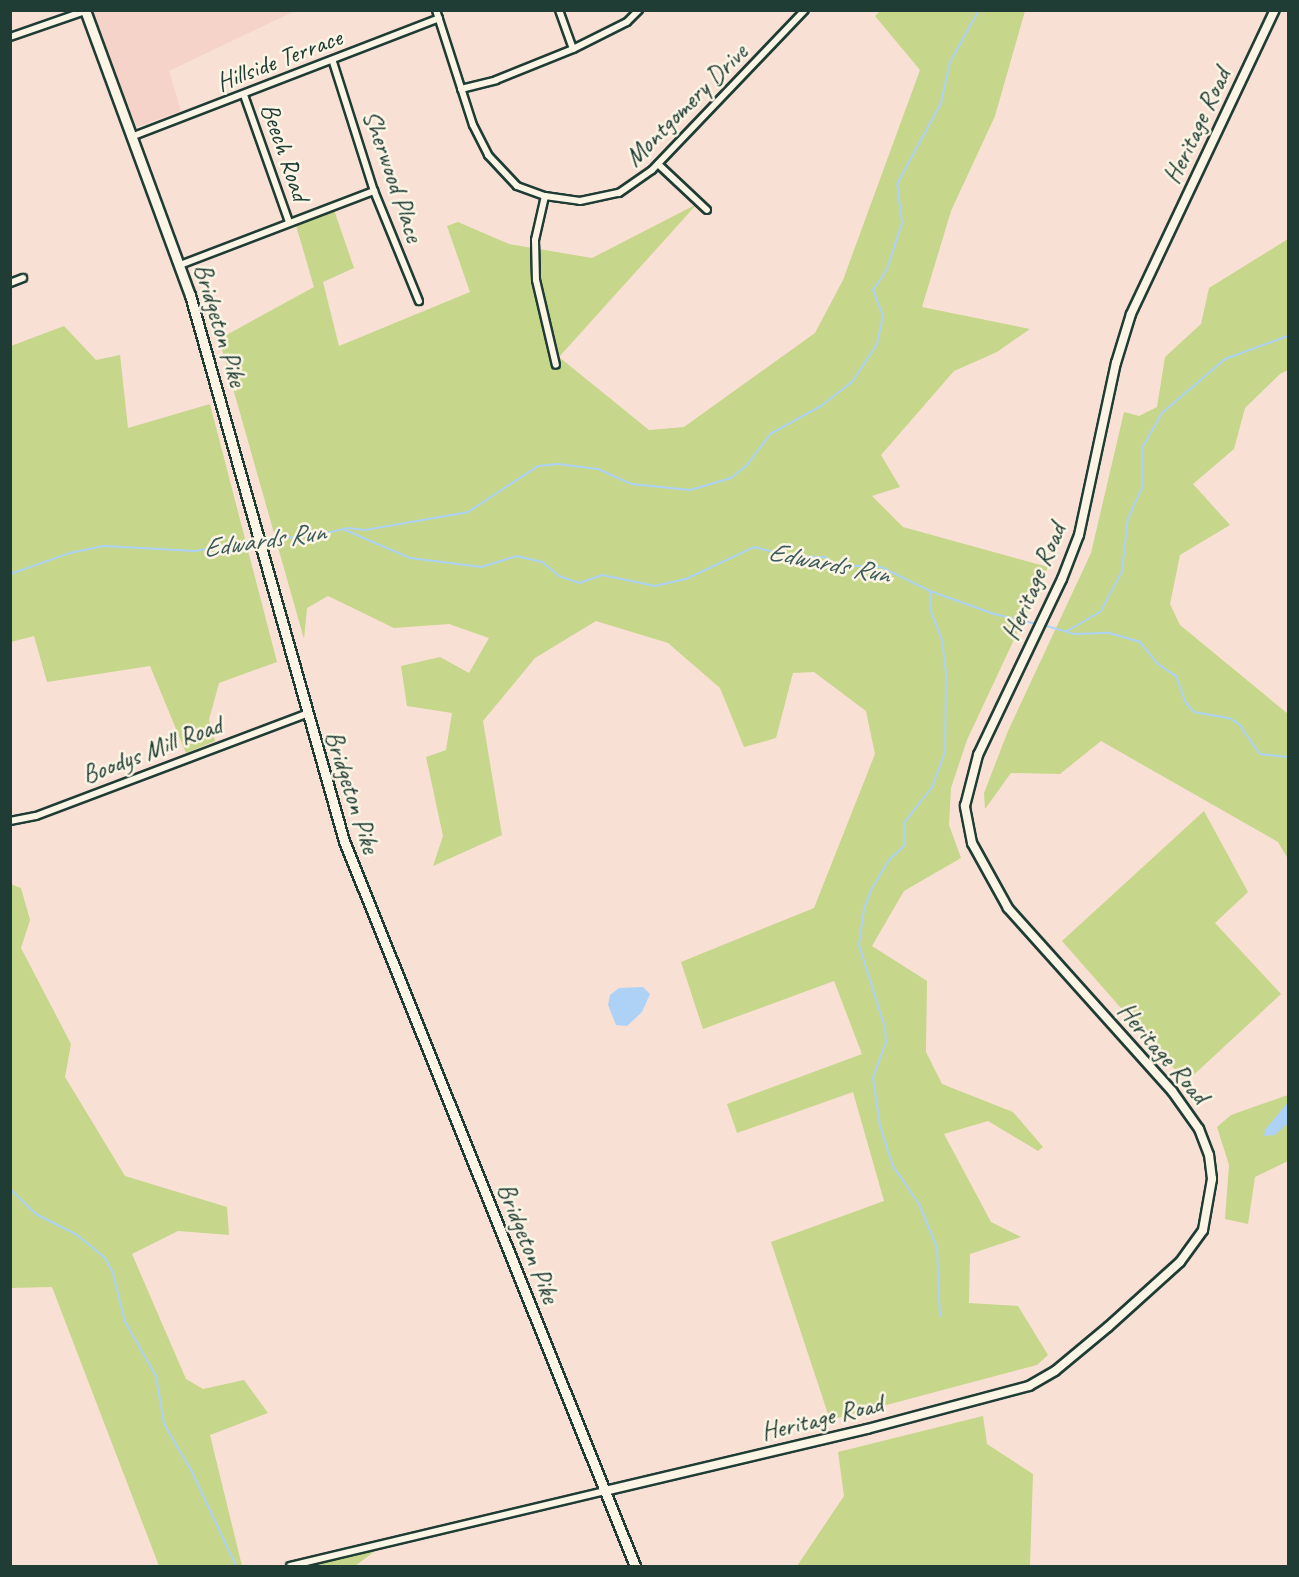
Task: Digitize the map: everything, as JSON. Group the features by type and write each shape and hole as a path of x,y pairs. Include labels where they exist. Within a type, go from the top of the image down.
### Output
{"main road":[{"name":"Bridgeton Pike","path":"85,11 180,265 344,841 635,1566"}],"street":[{"name":"Montgomery Drive","path":"436,10 461,89 488,155 517,186 545,196 580,201 619,193 658,164 805,10"},
{"path":"559,10 573,49"},
{"path":"461,89 496,81 573,49 627,21 639,10"},
{"name":"Heritage Road","path":"290,1566 867,1429 1029,1386 1054,1371 1108,1327 1180,1262 1201,1235 1209,1212 1212,1179 1209,1155 1196,1124 1172,1091 1014,916 986,873 968,833 965,806 972,768 1045,614 1079,535 1116,363 1131,314 1275,10"},
{"path":"10,37 85,11"},
{"name":"Hillside Terrace","path":"131,137 333,62 439,18"},
{"name":"Sherwood Place","path":"333,62 374,191 419,301"},
{"name":"Beech Road","path":"244,94 289,222"},
{"path":"658,164 707,210"},
{"path":"180,265 374,191"},
{"path":"545,196 535,240 536,280 556,365"},
{"path":"10,283 23,278"},
{"name":"Boodys Mill Road","path":"10,821 36,816 306,714"}],"shaded area":[{"path":"92,10 295,11 169,71 181,111 134,128"}],"green space":[{"path":"881,10 1025,11 995,116 951,211 922,307 1030,329 997,352 954,371 881,455 900,487 872,496 903,527 1048,567 967,740 951,788 949,825 961,858 904,891 872,946 927,981 926,1052 942,1084 1013,1112 1043,1147 1038,1151 988,1121 944,1134 991,1222 1021,1237 970,1254 969,1303 1018,1306 1048,1355 1037,1365 830,1420 771,1242 884,1201 853,1092 737,1133 727,1104 862,1054 834,981 703,1029 681,962 814,908 875,754 866,711 814,672 793,673 776,738 744,747 720,688 668,643 596,621 535,658 483,721 502,835 433,866 443,836 426,757 446,750 452,713 407,706 401,666 440,657 469,673 489,638 449,624 394,628 328,596 307,608 304,639 219,339 314,287 295,222 333,207 354,268 323,282 339,346 470,292 447,226 458,222 509,244 592,258 697,204 559,357 649,430 684,427 815,333 843,280 920,70 875,16"},
{"path":"1288,239 1288,370 1280,374 1245,408 1234,449 1193,484 1230,525 1180,555 1170,604 1180,625 1288,714 1288,859 1278,842 1101,741 1060,774 1011,773 985,809 984,793 1008,731 1091,553 1124,412 1139,416 1157,407 1165,357 1201,324 1209,288"},
{"path":"64,326 96,360 120,355 128,428 210,404 277,662 219,683 209,720 215,741 186,753 150,666 47,682 34,636 11,642 11,346"},
{"path":"1204,811 1248,892 1215,923 1281,994 1186,1082 1062,941"},
{"path":"10,884 21,888 30,920 21,948 71,1044 65,1077 125,1176 227,1207 229,1235 178,1231 132,1254 186,1379 203,1389 244,1380 268,1413 210,1435 242,1566 159,1566 52,1287 11,1288"},
{"path":"1288,1095 1288,1161 1255,1177 1248,1224 1225,1219 1229,1165 1217,1127 1231,1115"},
{"path":"983,1416 987,1444 1033,1474 1030,1566 797,1566 844,1496 838,1452"},
{"path":"375,1551 355,1566 309,1566"}],"water":[{"path":"643,987 650,994 642,1012 627,1026 616,1025 608,1005 610,995 619,988"},
{"path":"1288,1102 1288,1123 1275,1135 1264,1136 1265,1130"}],"waterway":[{"path":"262,539 313,536 347,528 365,530 468,512 538,466 558,464 598,469 632,484 690,490 731,478 747,465 770,434 821,406 852,382 877,344 883,316 873,290 887,269 902,223 897,184 941,103 950,62 979,10"},
{"path":"1067,631 1101,611 1122,571 1128,518 1142,488 1142,448 1162,413 1225,359 1288,336"},
{"name":"Edwards Run","path":"345,530 410,558 481,567 516,556 542,562 559,576 579,583 602,575 655,586 686,579 754,547 791,556 825,557 837,565 881,567 930,591 994,614 1037,624"},
{"name":"Edwards Run","path":"10,574 70,553 104,546 195,551 257,540"},
{"path":"930,591 930,609 942,640 946,675 945,752 932,787 904,823 904,846 889,860 872,888 864,909 859,945 885,1028 886,1042 873,1078 880,1126 893,1166 919,1204 937,1248 940,1316"},
{"name":"Edwards Run","path":"1043,625 1075,634 1109,633 1140,642 1158,664 1176,676 1186,703 1194,712 1229,718 1239,724 1260,754 1288,757"},
{"path":"10,1189 36,1214 77,1235 105,1258 113,1273 125,1322 156,1376 164,1424 192,1472 236,1566"}]}
